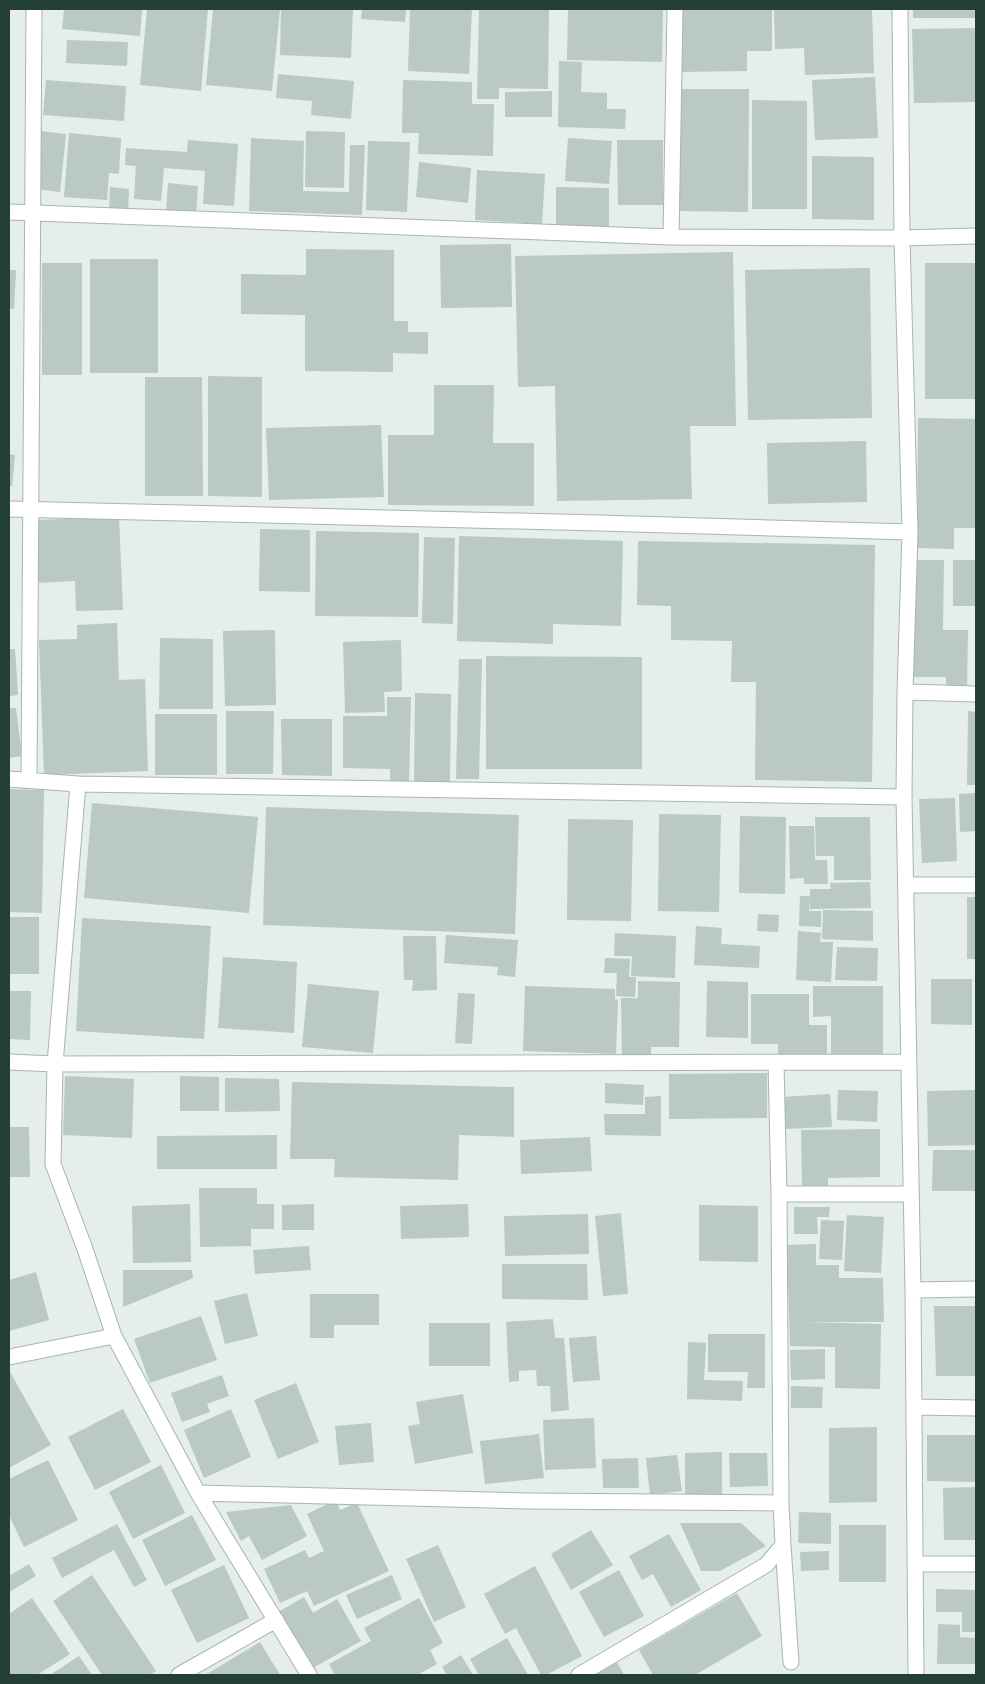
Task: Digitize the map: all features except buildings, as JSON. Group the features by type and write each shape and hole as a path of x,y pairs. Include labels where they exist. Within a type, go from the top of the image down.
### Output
{"street":[{"path":"29,780 34,9"},
{"path":"670,236 675,9"},
{"path":"900,9 902,238 910,532 904,798 913,1290 916,1675"},
{"path":"9,212 670,236 902,238 976,236"},
{"path":"9,509 910,532"},
{"path":"905,692 976,694"},
{"path":"9,779 78,784 904,798"},
{"path":"78,784 54,1064 53,1164 85,1249 114,1336 198,1493 309,1675"},
{"path":"906,885 976,885"},
{"path":"9,1062 54,1064 909,1062"},
{"path":"776,1063 779,1194 781,1503 791,1662"},
{"path":"779,1194 911,1194"},
{"path":"913,1290 976,1289"},
{"path":"9,1357 114,1336"},
{"path":"914,1407 976,1408"},
{"path":"198,1493 527,1501 781,1503"},
{"path":"579,1675 766,1565 783,1545"},
{"path":"915,1564 976,1564"},
{"path":"179,1675 276,1620"}]}
